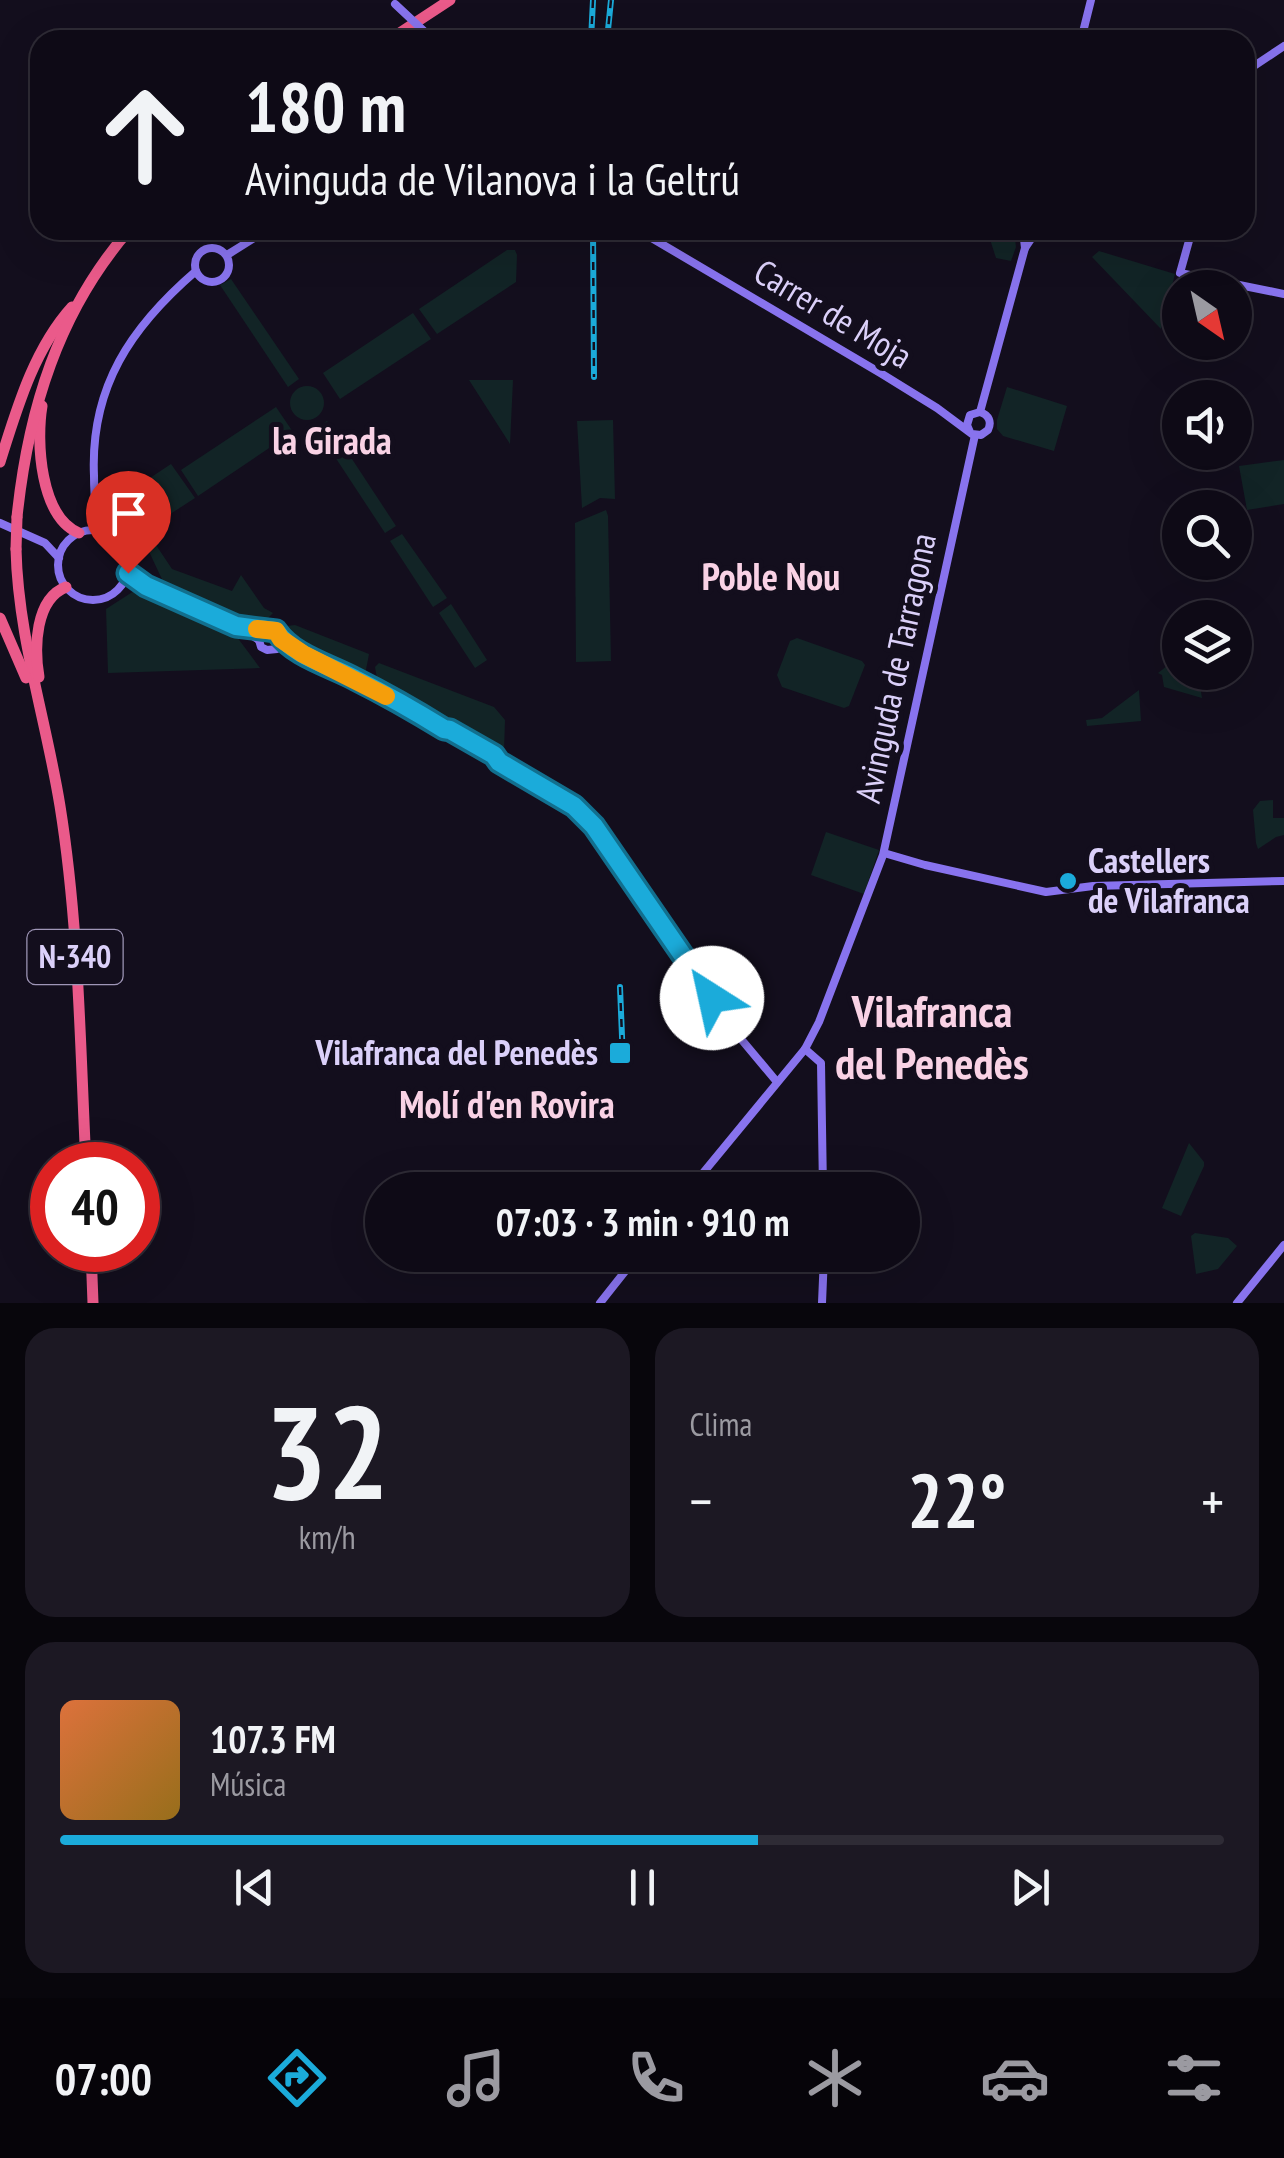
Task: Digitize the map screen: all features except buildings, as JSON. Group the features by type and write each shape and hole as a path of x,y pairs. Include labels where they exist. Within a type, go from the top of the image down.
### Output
{"highway":[{"path":"404,30 450,0"},
{"name":"N-340","path":"85,1142 71,892 62,816 22,622 17,517 21,474 36,405 55,352 85,292 120,240"},
{"path":"0,462 28,381 51,335 85,292"},
{"path":"83,532 68,528 59,517 46,485 38,446 41,410 51,370 85,292"},
{"path":"48,743 37,668 40,618 53,594 66,587"},
{"path":"0,618 22,666 48,743"},
{"path":"92,1272 94,1303"}],"street":[{"path":"1083,30 1091,0"},
{"path":"392,2 423,30"},
{"path":"1255,65 1284,46"},
{"path":"226,255 251,240"},
{"name":"Carrer de Moja","path":"655,240 882,374 972,433"},
{"path":"980,412 987,416 990,427 983,434 972,433 968,418 980,412 1025,240"},
{"path":"1025,248 1030,240"},
{"path":"1189,240 1180,272 1284,294"},
{"path":"101,530 95,511 93,442 110,381 136,332 196,272 196,259 202,250 218,248 230,263 228,272 218,281 204,279 196,272"},
{"name":"Carrer de Moja","path":"948,416 968,418"},
{"name":"Avinguda de Tarragona","path":"704,1172 804,1050 884,853 972,433"},
{"path":"83,532 95,511"},
{"path":"1,524 44,543 59,558"},
{"path":"44,543 66,542 83,532 101,530 118,540 126,552 128,573 120,587 94,600 78,596 66,587 60,576 59,558 66,542"},
{"path":"128,573 146,586 236,626 259,640 267,650 303,654"},
{"path":"120,587 146,586"},
{"path":"236,626 276,631 303,654 460,735 498,761"},
{"path":"259,640 264,630"},
{"path":"276,649 281,639"},
{"path":"444,729 450,739 458,737 574,806 590,820 623,859 629,877 736,1032 776,1082"},
{"path":"884,853 1046,892 1093,886 1284,881"},
{"path":"804,1050 821,1063 823,1172"},
{"path":"1236,1303 1284,1245"},
{"path":"600,1303 625,1272"},
{"path":"822,1303 823,1272"}],"shaded area":[{"path":"990,240 1015,240 1011,261 996,258"},
{"path":"507,250 515,250 517,255 516,282 437,334 419,309"},
{"path":"1099,251 1162,270 1161,329 1092,257"},
{"path":"231,279 299,379 288,387 220,285"},
{"path":"413,313 431,339 340,399 323,373"},
{"path":"469,380 513,380 510,444"},
{"path":"307,386 319,391 324,403 319,415 307,420 295,415 290,403 295,391"},
{"path":"1007,387 1067,406 1054,451 1003,436 997,429"},
{"path":"276,407 293,432 198,496 181,470"},
{"path":"613,420 615,499 600,498 582,508 577,421"},
{"path":"327,421 396,526 385,533 316,428"},
{"path":"1284,460 1284,504 1252,509 1252,490 1243,490 1240,470 1252,470 1252,464"},
{"path":"171,464 195,498 141,533 123,496"},
{"path":"606,510 611,661 576,662 575,523"},
{"path":"402,534 447,598 433,607 390,541"},
{"path":"152,539 172,569 232,591 241,575 264,608 273,613 265,621 244,620 167,590 145,543"},
{"path":"134,591 234,633 260,668 108,673 106,609"},
{"path":"451,604 487,660 475,668 439,613"},
{"path":"295,625 369,654 365,675 294,644 284,633 287,626"},
{"path":"797,638 862,661 865,665 849,706 844,708 782,687 777,675 790,641"},
{"path":"379,663 494,707 505,720 504,752 497,755 378,684 375,667"},
{"path":"1139,690 1141,721 1087,726 1086,720 1102,718"},
{"path":"1174,690 1201,690 1202,698"},
{"path":"1273,800 1273,818 1284,818 1284,835 1258,849 1253,810 1260,801"},
{"path":"826,832 879,850 864,894 811,875"},
{"path":"1189,1143 1204,1166 1181,1216 1162,1208"},
{"path":"1195,1233 1228,1238 1237,1246 1218,1269 1196,1274 1191,1236"}],"railway":[{"path":"592,30 593,0"},
{"path":"608,30 611,0"},
{"path":"593,240 594,377"},
{"path":"620,987 623,1061"}],"slow traffic":[{"path":"257,629 276,631 303,654 386,696"}],"place":[{"name":"Castellers de Vilafranca","path":"1068,881"},
{"name":"Vilafranca del Penedès","path":"620,1053"}],"district":[{"name":"la Girada","path":"332,441"},
{"name":"Poble Nou","path":"771,577"},
{"name":"Vilafranca del Penedès","path":"932,1037"},
{"name":"Molí d'en Rovira","path":"507,1105"}],"route":[{"path":"128,573 146,586 236,626 276,631 303,654 450,730 574,806 590,820 712,998"}]}
